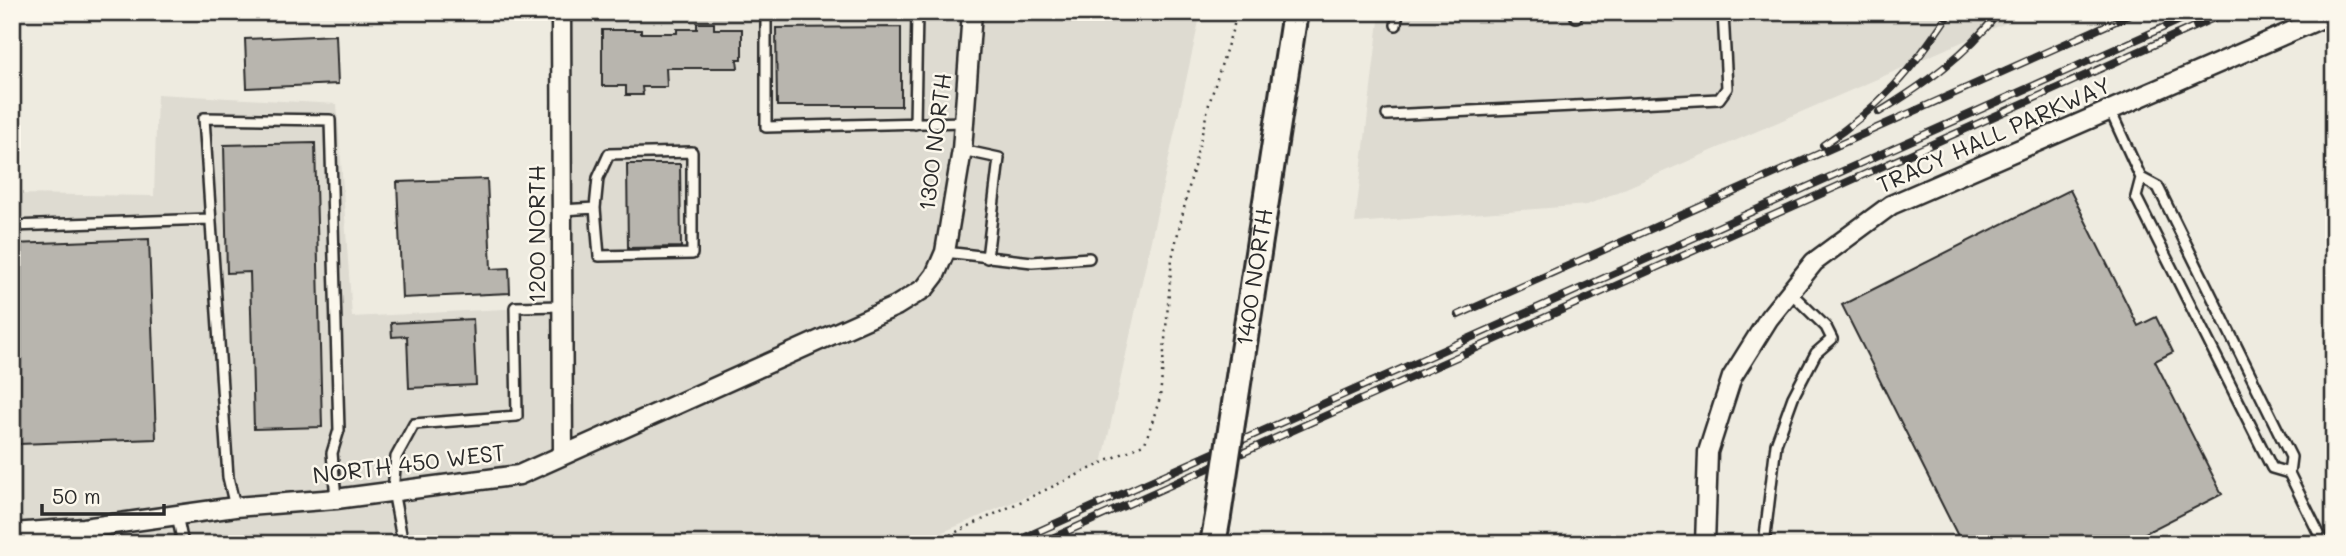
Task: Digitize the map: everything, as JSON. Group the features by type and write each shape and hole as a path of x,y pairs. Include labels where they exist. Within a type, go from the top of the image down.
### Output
{"main road":[{"name":"1400 NORTH","path":"1213,544 1295,12"}],"street":[{"name":"1200 NORTH","path":"561,12 563,455"},
{"name":"1300 NORTH","path":"935,275 944,252 962,150 972,12"},
{"name":"TRACY HALL PARKWAY","path":"1705,543 1708,453 1732,377 1769,318 1814,262 1891,205 2332,18"},
{"name":"NORTH 450 WEST","path":"12,533 85,536 177,514 336,499 519,475 896,306 925,288 935,275"}],"lane":[{"path":"766,12 766,127 965,122"},
{"path":"915,124 917,12"},
{"path":"1396,25 1398,12"},
{"path":"1387,115 1719,99 1727,88 1723,12"},
{"path":"2110,110 2141,178 2158,187 2291,457 2289,473 2324,544"},
{"path":"234,507 228,477 204,118 330,120 339,430 332,453 336,499"},
{"path":"962,150 999,158 987,258"},
{"path":"692,152 691,254 599,256 594,208 598,178 609,154 692,152"},
{"path":"2141,178 2136,197 2161,247 2272,468 2289,473"},
{"path":"562,210 594,208"},
{"path":"12,226 209,219"},
{"path":"944,252 1032,262 1089,258"},
{"path":"1764,544 1776,444 1793,397 1816,353 1832,338 1826,327 1790,292"},
{"path":"403,544 393,491 396,457 414,424 517,416 515,307 562,306"},
{"path":"177,514 183,544"},
{"path":"1705,543 1726,544"}],"path":[{"path":"931,544 1145,443 1160,398 1172,258 1209,104 1238,12"}],"shaded area":[{"path":"560,12 1201,12 1102,464 915,544 12,544 12,194 154,196 157,94 337,104 352,317 562,306"},
{"path":"1380,12 2031,12 1587,205 1355,223"}],"building":[{"path":"697,23 714,23 714,29 742,29 742,59 737,59 738,68 666,68 667,87 642,87 643,95 626,95 626,86 602,86 602,30 677,33 677,29 697,29"},
{"path":"901,27 901,106 777,106 776,28"},
{"path":"336,35 338,84 247,88 245,39"},
{"path":"315,143 322,427 254,429 250,272 227,273 224,145"},
{"path":"627,164 680,164 681,247 628,248"},
{"path":"487,179 491,269 509,268 510,293 402,298 397,182"},
{"path":"2070,190 2138,326 2156,317 2173,352 2155,361 2222,494 2124,544 1962,544 1842,305"},
{"path":"149,239 156,439 19,444 18,414 12,414 12,244"},
{"path":"473,319 476,385 409,388 407,336 392,337 391,323"}],"railway":[{"path":"1823,145 1862,116 1894,86 1950,12"},
{"path":"1879,112 1944,68 1973,42 1999,12"},
{"path":"1458,315 2136,12"},
{"path":"1010,544 2198,12"},
{"path":"1039,544 2227,12"}]}
